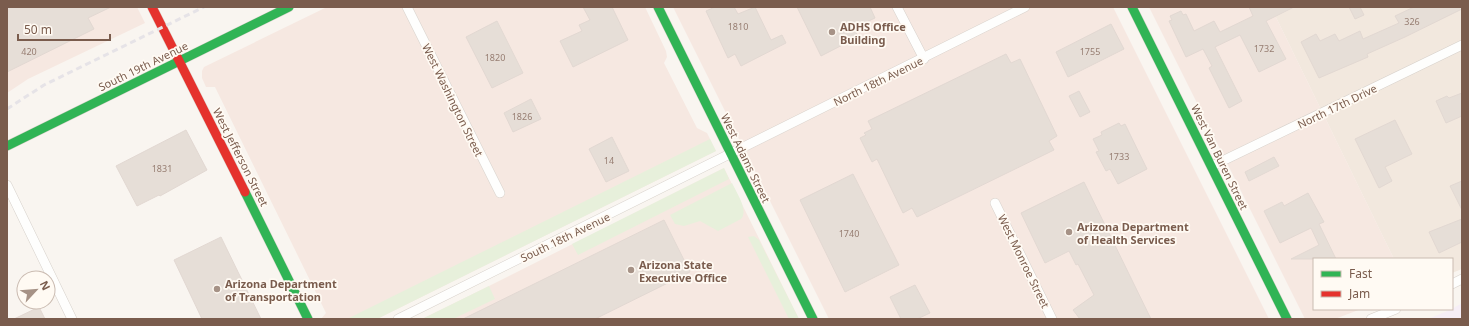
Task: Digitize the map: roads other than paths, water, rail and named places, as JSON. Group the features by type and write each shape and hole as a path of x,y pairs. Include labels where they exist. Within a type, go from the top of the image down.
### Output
{"main road":[{"name":"West Jefferson Street","path":"152,7 308,319"},
{"name":"South 19th Avenue","path":"7,146 289,7"},
{"name":"West Adams Street","path":"658,7 813,319"},
{"name":"West Van Buren Street","path":"1132,7 1287,319"}],"street":[{"name":"West Washington Street","path":"407,7 500,194"},
{"path":"897,7 924,59"},
{"name":"North 18th Avenue","path":"730,154 924,59 1025,7"},
{"name":"North 17th Drive","path":"1212,166 1462,45"},
{"name":"South 18th Avenue","path":"398,319 730,154"},
{"path":"7,185 72,319"},
{"name":"West Monroe Street","path":"995,204 1052,319"},
{"path":"1453,284 1462,279"},
{"path":"1371,319 1394,310"}],"railway":[{"path":"7,109 44,85 204,7"}],"place":[{"name":"ADHS Office Building","path":"832,32"},
{"name":"Arizona Department of Health Services","path":"1069,232"},
{"name":"Arizona State Executive Office","path":"631,270"},
{"name":"Arizona Department of Transportation","path":"217,289"}]}
